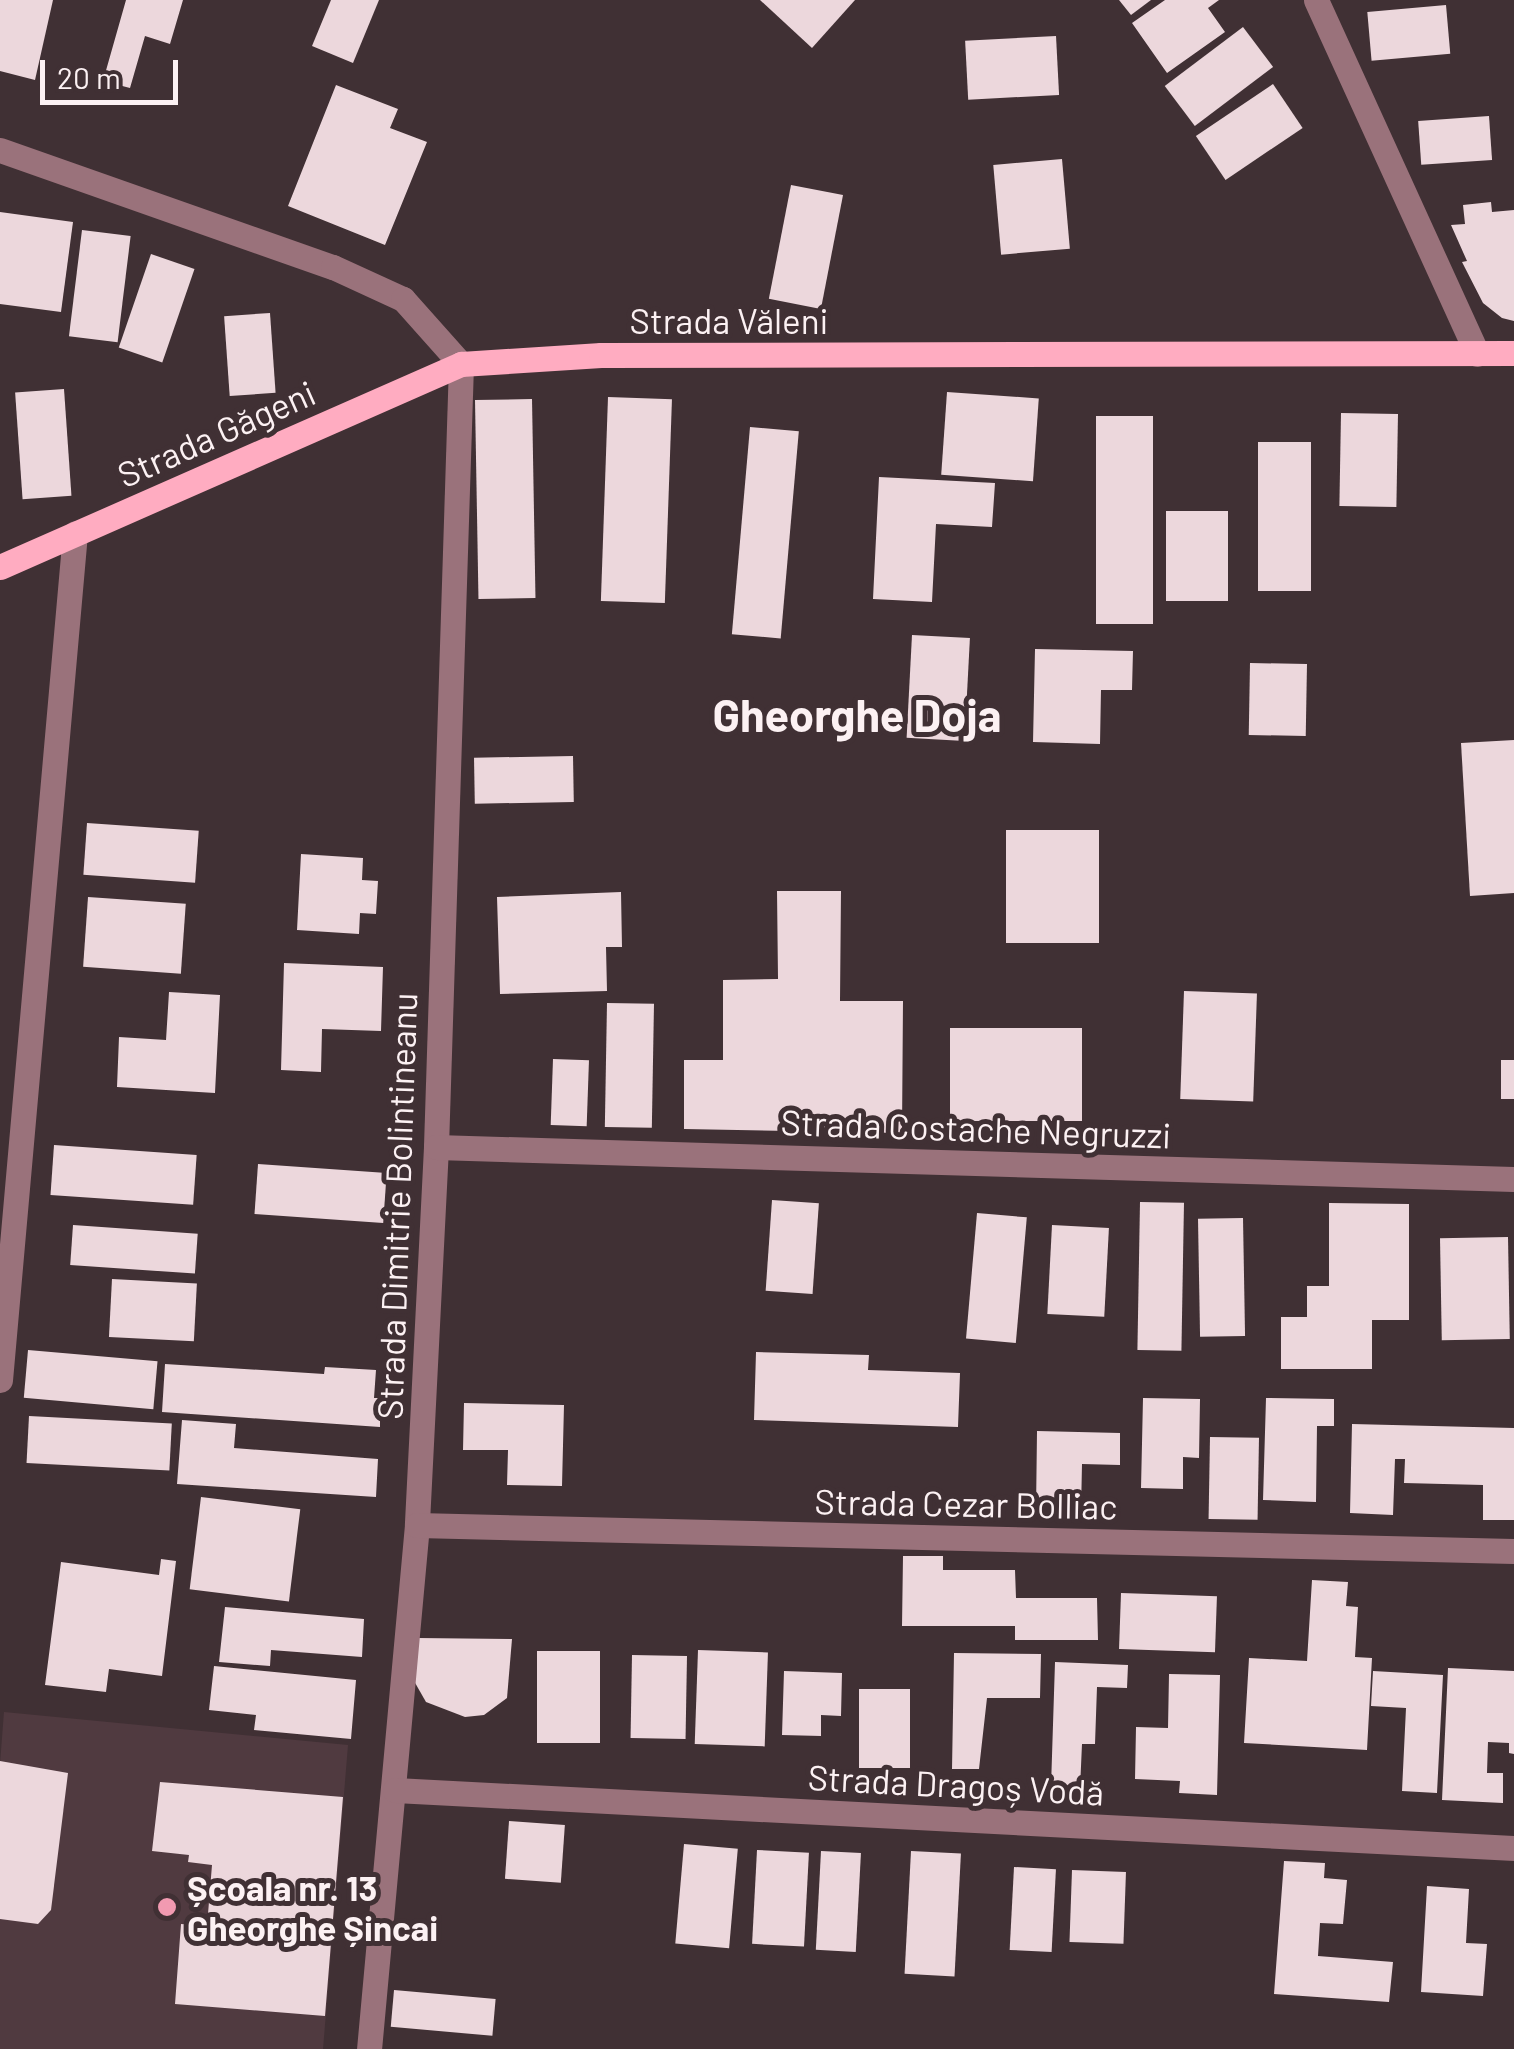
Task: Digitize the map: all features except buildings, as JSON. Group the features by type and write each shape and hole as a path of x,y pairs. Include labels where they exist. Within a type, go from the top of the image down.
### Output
{"main road":[{"name":"Strada Văleni","path":"461,364 602,355 1514,353"},
{"name":"Strada Găgeni","path":"0,567 461,364"}],"street":[{"path":"1316,0 1476,354"},
{"path":"0,150 350,275 403,299 461,364"},
{"name":"Strada Dimitrie Bolintineanu","path":"369,2049 417,1525 436,1147 461,364"},
{"path":"0,1380 75,533"},
{"name":"Strada Costache Negruzzi","path":"436,1147 1514,1179"},
{"name":"Strada Cezar Bolliac","path":"417,1525 1514,1551"},
{"name":"Strada Dragoș Vodă","path":"395,1790 1514,1848"}],"shaded area":[{"name":"Școala nr. 13 Gheorghe Șincai","path":"4,1712 348,1745 323,2049 0,2049 0,1764"}],"place":[{"name":"Școala nr. 13 Gheorghe Șincai","path":"167,1907"}],"district":[{"name":"Gheorghe Doja","path":"857,715"}]}
